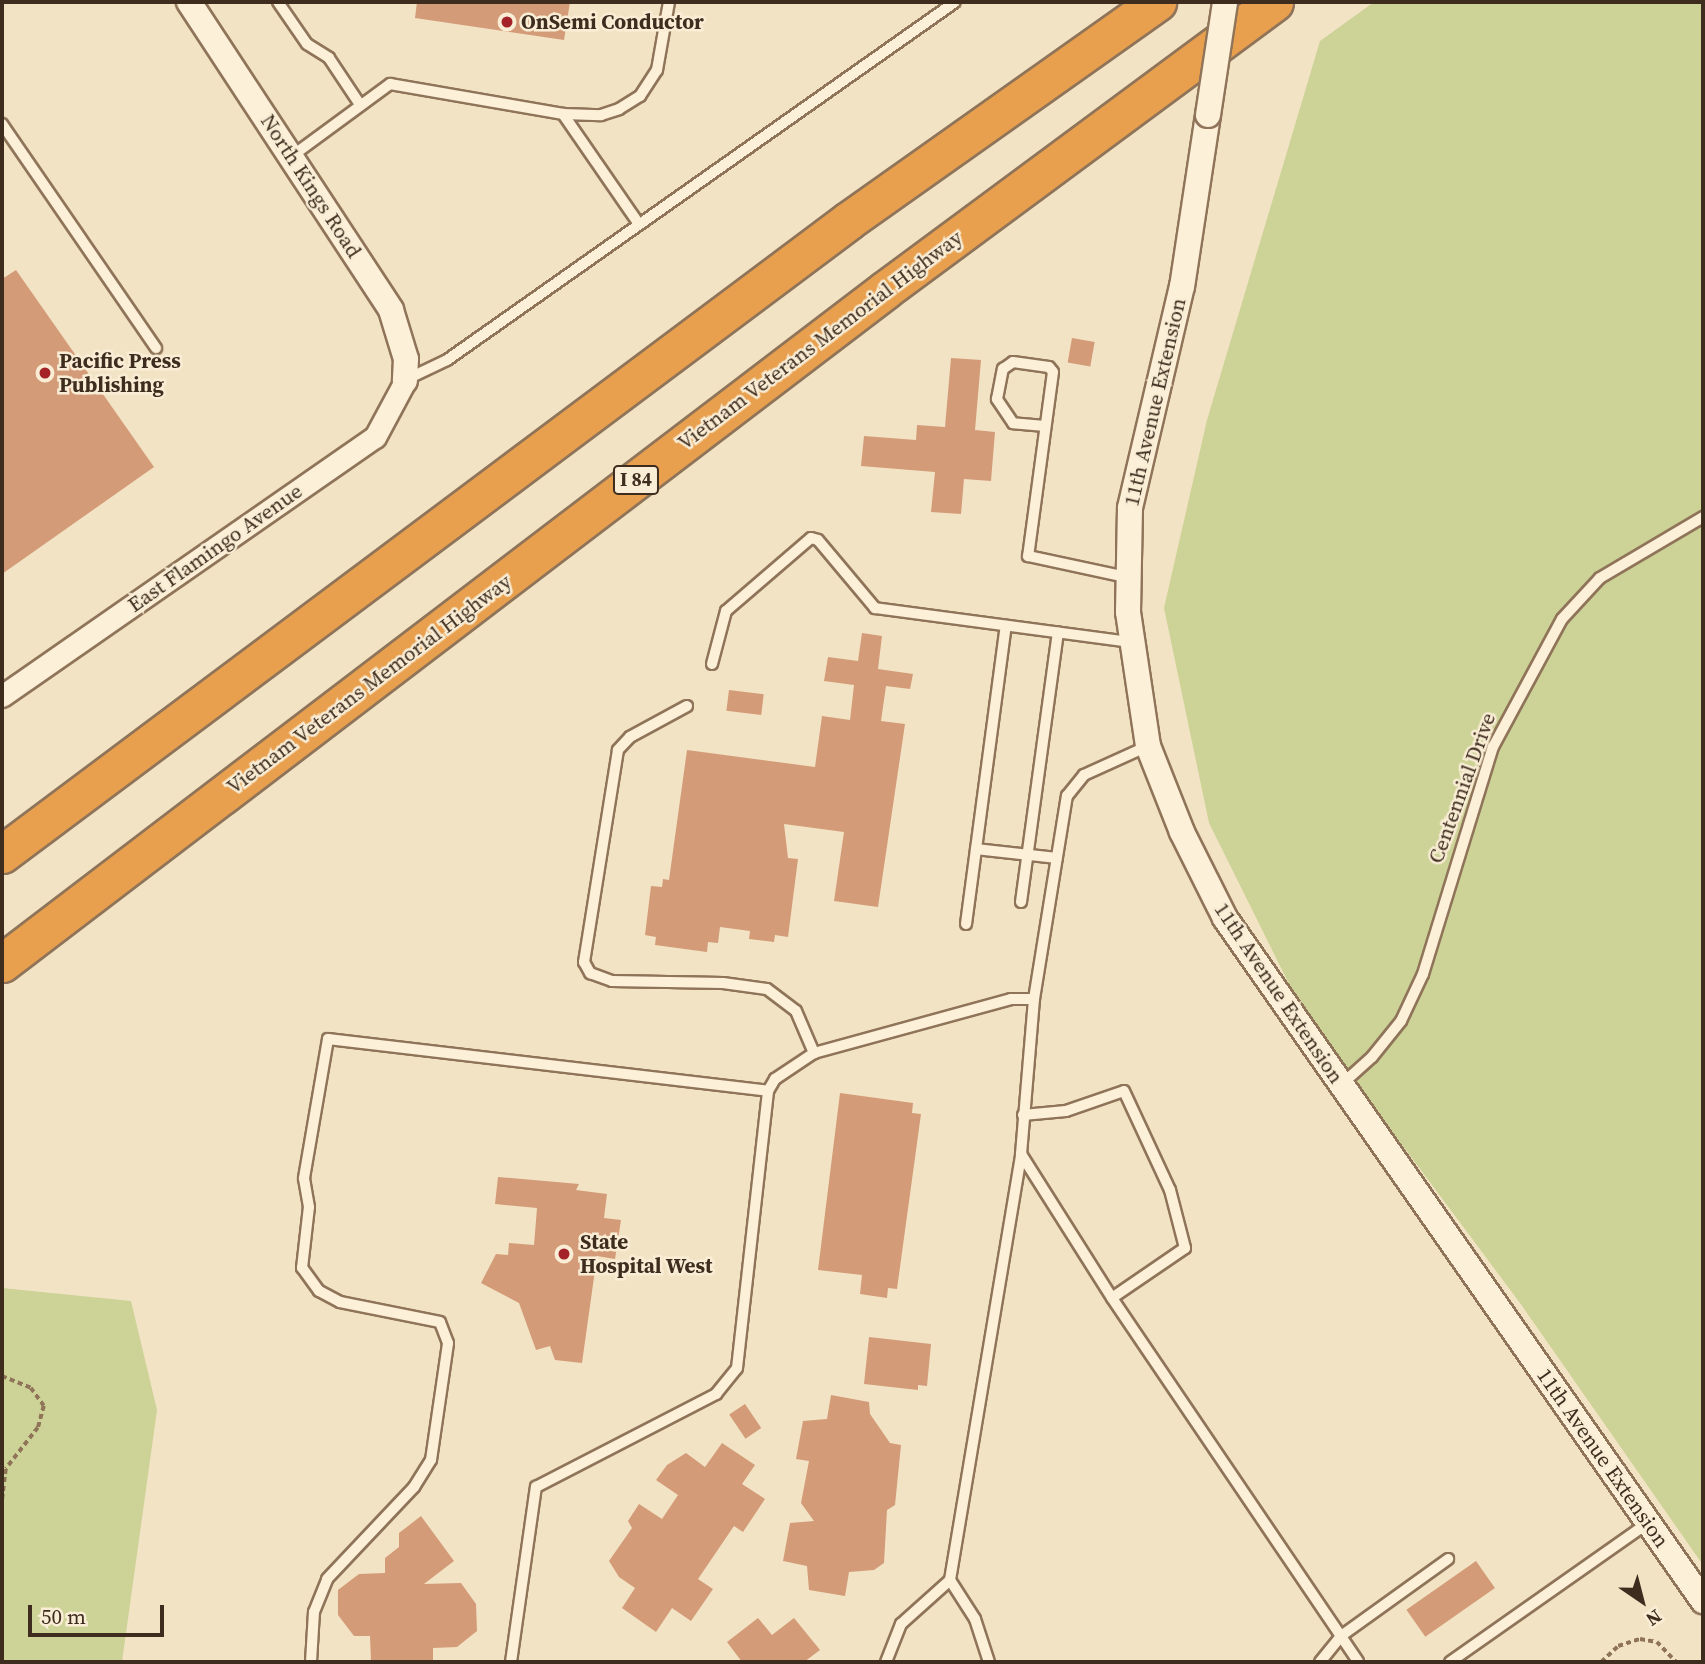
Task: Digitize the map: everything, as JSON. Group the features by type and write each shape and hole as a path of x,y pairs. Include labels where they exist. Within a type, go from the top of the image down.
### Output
{"highway":[{"path":"2,855 848,221 1157,2"},
{"name":"Vietnam Veterans Memorial Highway","path":"2,963 885,290 1274,2"}],"street":[{"name":"North Kings Road","path":"189,2 391,310 406,359 405,381"},
{"name":"11th Avenue Extension","path":"1225,2 1182,286 1135,476 1126,577 1130,642 1148,746 1182,832 1225,918 1703,1601"},
{"name":"East Flamingo Avenue","path":"2,696 374,437 405,381"}],"lane":[{"path":"278,2 307,44 329,58 359,103"},
{"path":"292,156 359,103 390,84 563,114 601,115 629,104 649,86 657,71 669,2"},
{"path":"405,381 447,360 955,2"},
{"path":"563,114 639,224"},
{"path":"2,124 156,348"},
{"path":"1045,426 1013,423 997,399 1003,369 1013,362 1049,367 1053,372 1028,556 1126,577"},
{"name":"Centennial Drive","path":"1340,1085 1372,1057 1401,1021 1423,974 1493,747 1562,619 1600,579 1703,517"},
{"path":"712,664 726,611 811,538 818,540 875,608 1130,642"},
{"path":"966,924 1006,626"},
{"path":"1021,902 1058,633"},
{"path":"687,706 630,737 618,750 584,962 590,973 612,981 723,983 767,989 796,1011 814,1053"},
{"path":"886,1662 901,1624 950,1580 1021,1154 1034,999 1063,808 1073,784 1084,775 1148,746"},
{"path":"976,849 1056,858"},
{"path":"511,1662 536,1487 716,1394 737,1368 768,1091 775,1079 814,1053 1011,999 1034,999"},
{"path":"311,1662 314,1612 327,1578 414,1487 431,1460 448,1343 440,1322 340,1302 319,1291 302,1268 309,1207 304,1178 328,1038 768,1091"},
{"path":"1023,1115 1066,1111 1124,1091 1170,1190 1185,1248 1112,1298"},
{"path":"1021,1154 1112,1298 1358,1662"},
{"path":"1450,1662 1649,1522"},
{"path":"1320,1662 1340,1636 1448,1559"},
{"path":"950,1580 975,1619 989,1662"}],"path":[{"path":"2,1376 31,1388 44,1406 38,1427 6,1469 2,1504"},
{"path":"1601,1662 1618,1646 1640,1639 1657,1642 1676,1662"}],"green space":[{"path":"1374,2 1703,2 1703,1565 1520,1303 1303,1012 1209,823 1164,608 1207,420 1320,41"},
{"path":"2,1288 131,1301 157,1410 122,1662 2,1662"}],"building":[{"name":"OnSemi Conductor","path":"417,2 570,2 564,40 415,18"},
{"name":"Pacific Press Publishing","path":"16,270 154,467 2,574 2,279"},
{"path":"1072,338 1095,342 1090,367 1068,363"},
{"path":"951,358 981,360 975,430 995,432 991,481 964,479 961,514 931,512 935,472 861,466 864,436 916,440 917,425 945,427"},
{"path":"862,633 882,636 878,669 913,674 910,689 886,686 881,721 905,724 878,907 834,901 844,832 784,824 788,858 798,859 788,937 775,935 774,942 749,939 750,931 720,927 718,943 708,942 707,952 655,945 656,937 645,935 651,886 662,887 663,879 669,880 687,750 815,767 822,716 850,720 854,685 824,681 828,657 858,661"},
{"path":"729,690 764,694 761,715 726,711"},
{"path":"840,1093 913,1103 912,1113 921,1114 897,1289 888,1288 887,1298 860,1294 862,1275 818,1270"},
{"path":"498,1177 579,1184 576,1190 607,1194 604,1218 621,1220 615,1259 597,1256 582,1363 555,1360 550,1346 536,1350 519,1303 481,1283 496,1254 508,1255 509,1243 534,1245 537,1208 495,1204"},
{"path":"869,1337 931,1344 927,1386 918,1385 918,1390 864,1384"},
{"path":"831,1395 869,1402 870,1414 890,1443 901,1445 895,1505 887,1510 884,1563 874,1570 849,1572 845,1596 809,1590 807,1566 783,1561 790,1523 814,1521 801,1503 809,1461 796,1459 803,1421 827,1419"},
{"path":"745,1404 761,1428 745,1439 729,1415"},
{"path":"722,1443 755,1465 742,1484 765,1499 743,1532 734,1526 698,1579 713,1589 691,1621 672,1608 656,1632 622,1608 635,1588 619,1577 609,1561 632,1528 628,1521 639,1504 662,1519 678,1495 656,1480 667,1465 686,1453 705,1467"},
{"path":"421,1516 454,1561 424,1584 461,1583 476,1604 477,1631 457,1647 433,1648 433,1662 371,1662 370,1636 354,1636 338,1615 338,1590 359,1574 385,1573 385,1558 399,1547 399,1533"},
{"path":"1476,1561 1495,1588 1425,1637 1406,1610"},
{"path":"758,1618 772,1635 794,1618 820,1650 804,1662 742,1662 727,1642"}],"place":[{"name":"OnSemi Conductor","path":"507,22"},
{"name":"Pacific Press Publishing","path":"45,373"},
{"name":"State Hospital West","path":"564,1254"}]}
